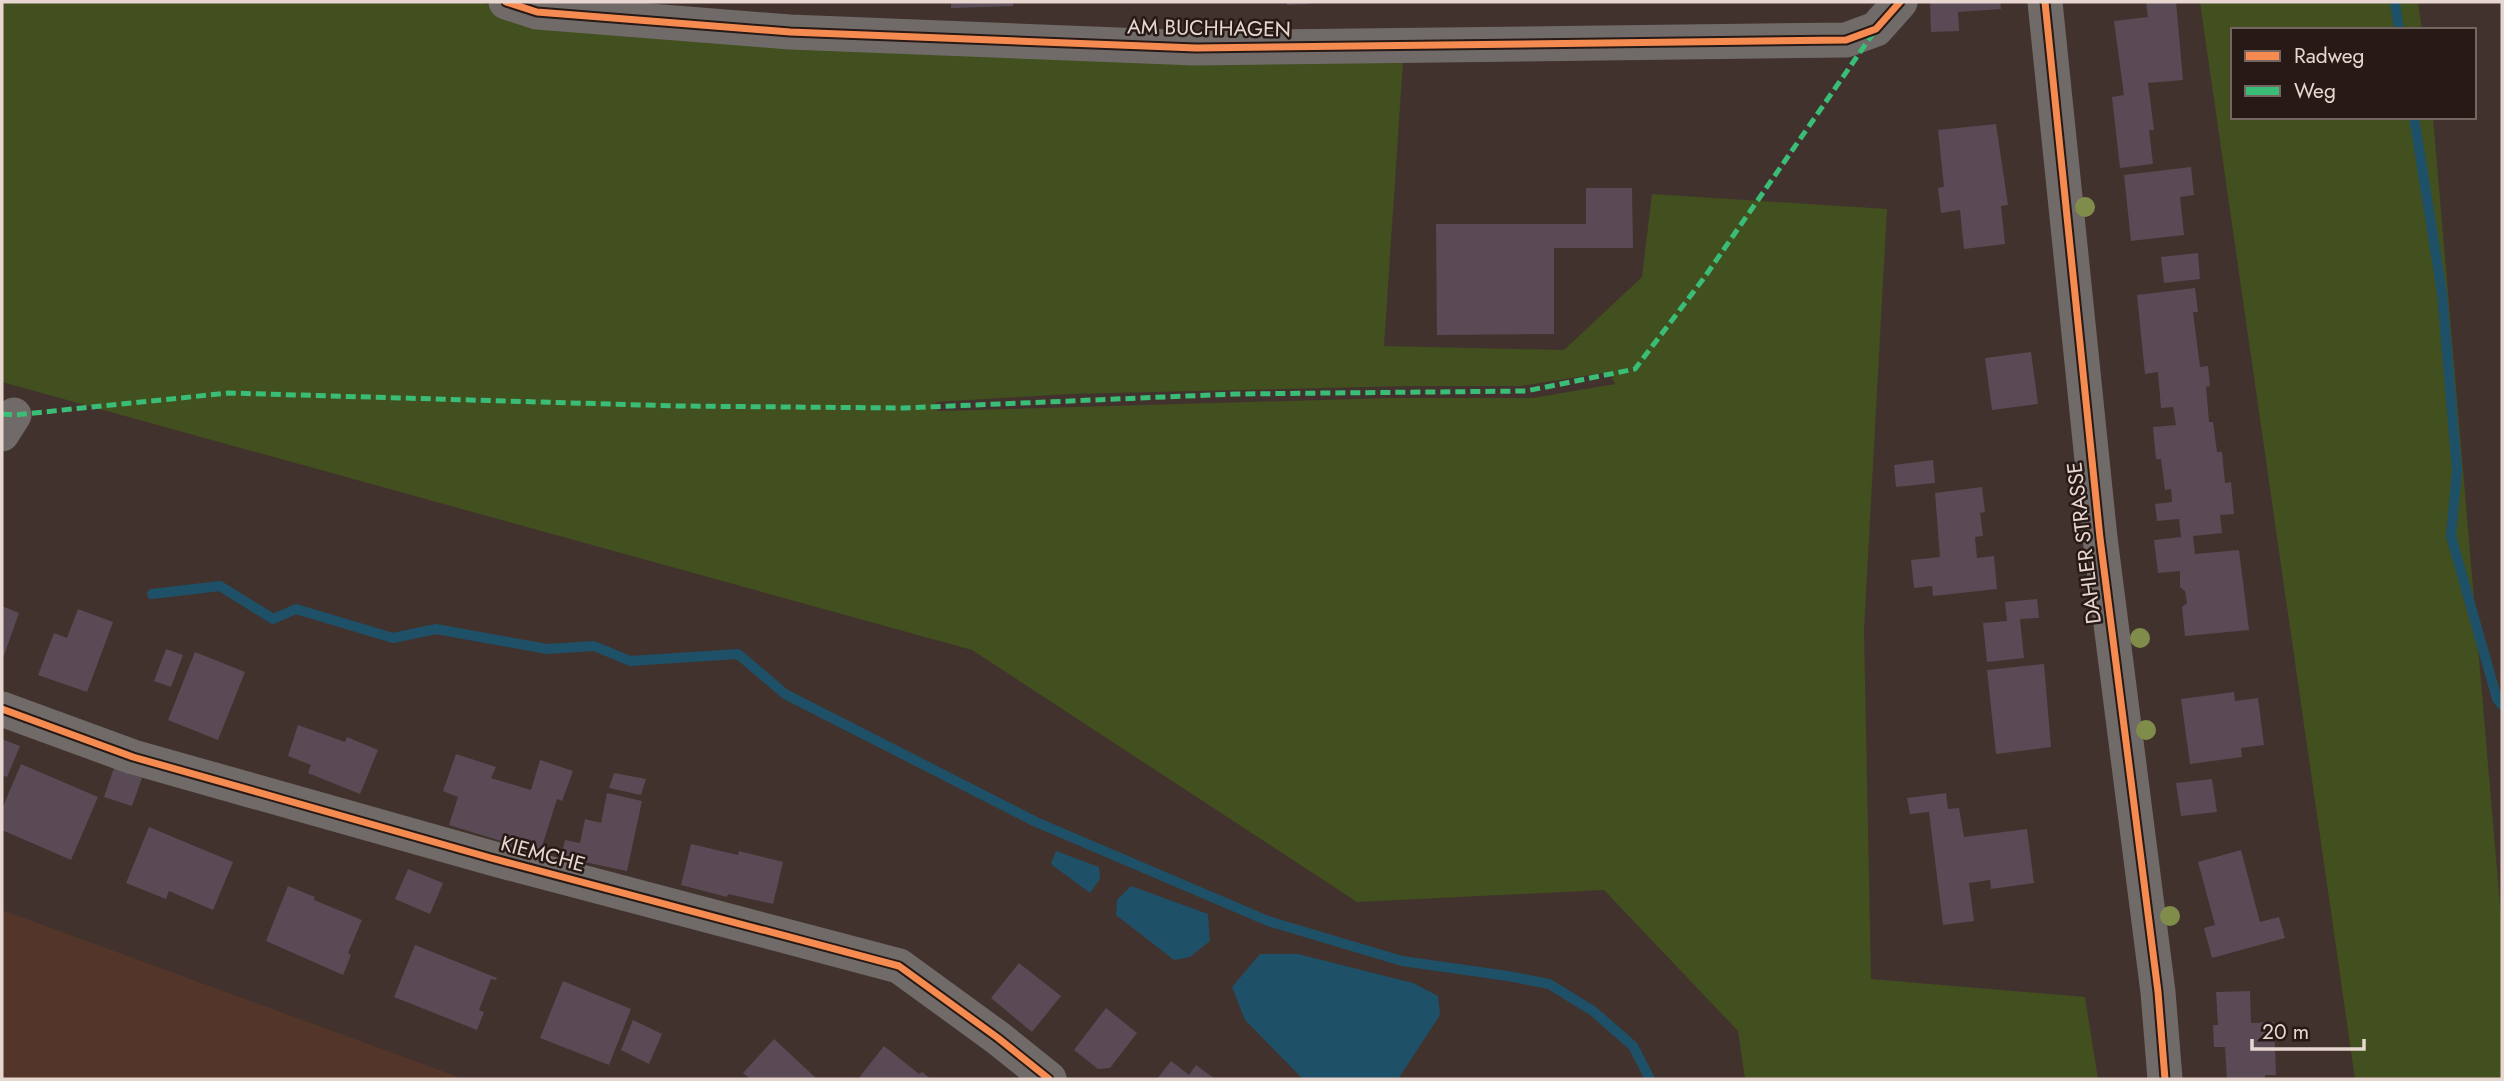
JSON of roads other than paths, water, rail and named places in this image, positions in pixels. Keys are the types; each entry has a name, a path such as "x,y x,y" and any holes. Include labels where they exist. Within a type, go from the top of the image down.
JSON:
{"street":[{"name":"AM BUCHHAGEN","path":"506,2 537,12 790,32 1196,48 1846,40 1877,29 1900,2"},
{"name":"DAHLER STRASSE","path":"2045,2 2100,538 2158,992 2165,1079"},
{"name":"KIEMCHE","path":"2,709 134,757 491,858 899,966 1049,1079"}],"water":[{"path":"1056,851 1099,867 1100,879 1090,893 1051,864"},
{"path":"1131,886 1208,914 1210,941 1190,957 1174,960 1116,915 1117,900"},
{"path":"1260,954 1298,954 1413,983 1438,996 1440,1015 1398,1079 1303,1079 1245,1020 1232,987"}],"waterway":[{"path":"2395,2 2399,28"},
{"path":"2414,119 2442,293 2457,471 2451,536 2497,699 2502,705"},
{"path":"152,594 220,586 273,619 296,609 393,638 436,629 547,649 594,646 630,661 738,654 785,694 1036,822 1268,921 1402,961 1549,984 1593,1011 1633,1046 1650,1079"}]}
